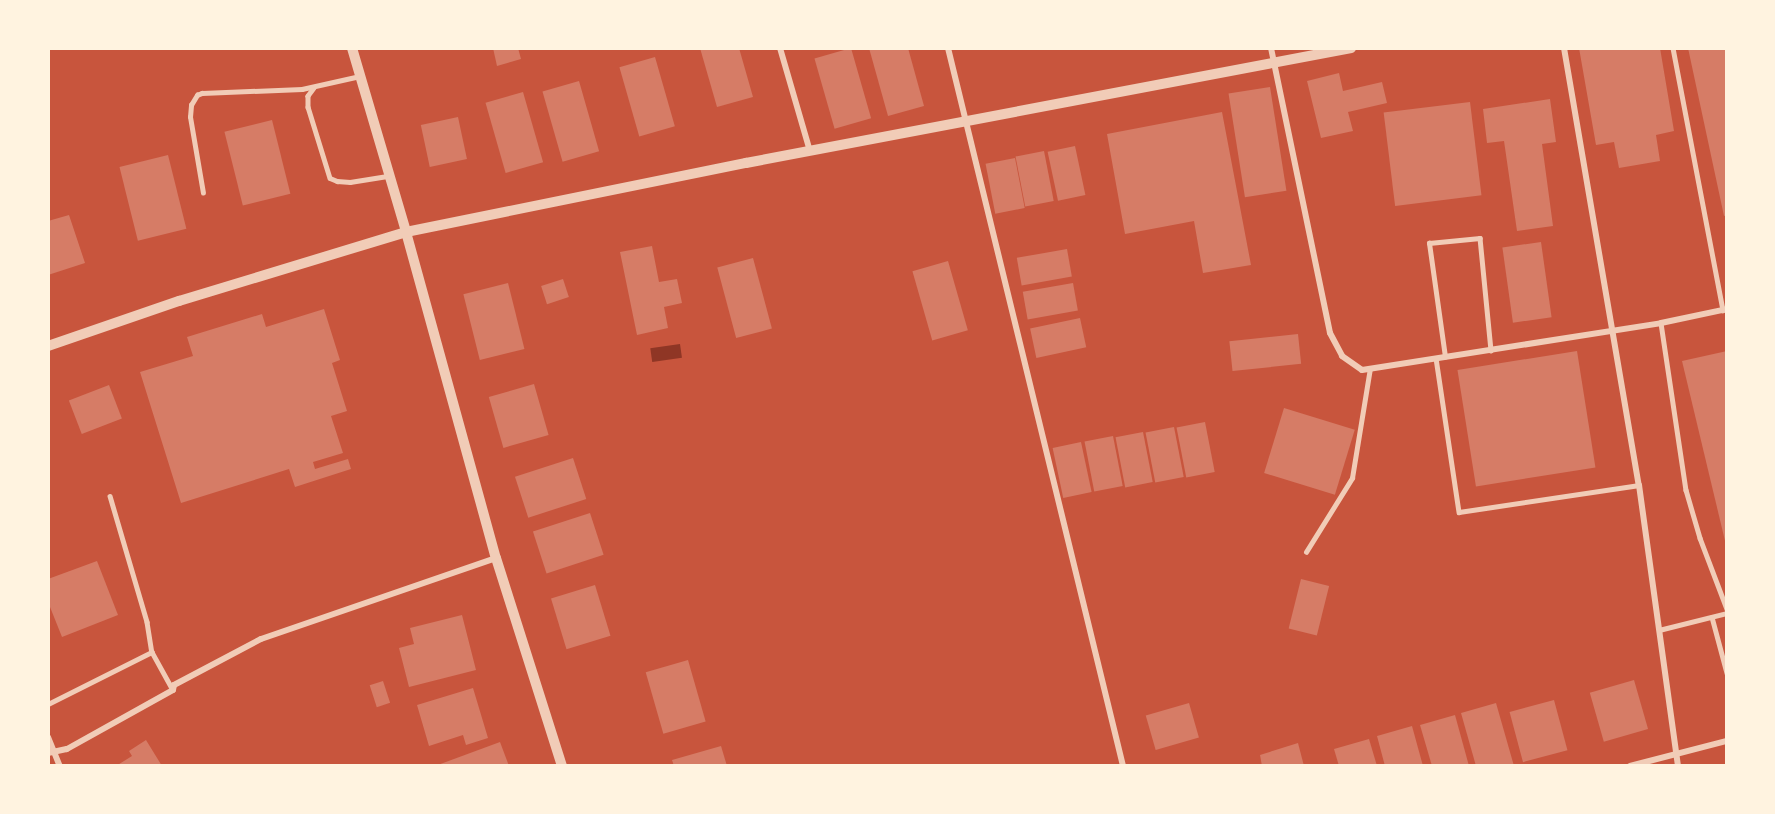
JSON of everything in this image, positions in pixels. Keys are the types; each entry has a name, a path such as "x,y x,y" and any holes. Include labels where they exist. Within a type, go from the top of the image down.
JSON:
{"street":[{"path":"352,48 406,232 496,558 562,766"},
{"path":"780,48 810,151"},
{"path":"948,48 1123,766"},
{"path":"1271,48 1330,333 1342,356 1362,370 1660,323 1725,309"},
{"path":"48,346 179,301 406,232 810,151 1351,48"},
{"path":"1564,48 1639,485 1678,766"},
{"path":"50,752 67,749 172,690 174,686 261,639 496,558"},
{"path":"48,737 50,752 60,766"},
{"path":"1630,766 1727,741"}],"lane":[{"path":"1673,48 1725,309"},
{"path":"203,193 190,117 191,105 197,95 202,93 278,92 314,88 360,76"},
{"path":"314,88 308,96 308,107 330,178 337,182 350,182 390,176"},
{"path":"1445,357 1429,243 1480,238 1488,350"},
{"path":"1659,630 1727,611 1700,538 1686,490 1660,323"},
{"path":"1436,358 1459,512 1639,485"},
{"path":"1306,552 1352,478 1370,368"},
{"path":"110,496 147,622 152,652 172,690"},
{"path":"1712,617 1727,673"},
{"path":"48,704 152,652"}],"shaded area":[{"path":"680,344 682,358 652,362 650,348"}],"building":[{"path":"493,48 518,48 521,59 497,66"},
{"path":"700,48 739,48 753,97 717,107"},
{"path":"851,48 871,118 835,129 814,58"},
{"path":"869,48 908,48 924,106 888,116"},
{"path":"1579,48 1660,48 1674,131 1656,135 1660,161 1619,168 1614,142 1596,145"},
{"path":"1688,48 1727,48 1727,215 1724,216"},
{"path":"655,57 675,126 639,136 619,67"},
{"path":"1339,73 1343,91 1382,82 1387,103 1348,112 1353,131 1321,138 1307,81"},
{"path":"579,81 599,151 563,162 542,91"},
{"path":"1270,87 1286,191 1245,197 1229,94"},
{"path":"523,92 543,162 506,173 486,103"},
{"path":"1550,99 1556,142 1542,144 1553,226 1517,231 1504,141 1487,143 1483,109"},
{"path":"1470,102 1481,195 1395,206 1384,113"},
{"path":"1222,112 1251,265 1203,273 1194,221 1125,234 1107,134"},
{"path":"458,117 467,159 430,167 421,125"},
{"path":"272,120 290,194 243,206 224,132"},
{"path":"1075,146 1085,195 1058,201 1048,152"},
{"path":"1044,151 1054,201 1025,207 1016,157"},
{"path":"168,155 186,229 138,241 119,167"},
{"path":"1015,158 1025,208 995,214 986,164"},
{"path":"69,215 85,263 48,275 48,221"},
{"path":"1541,242 1552,317 1513,323 1502,247"},
{"path":"652,246 659,282 677,279 682,303 664,307 668,328 637,335 620,252"},
{"path":"1067,249 1072,277 1022,285 1017,258"},
{"path":"753,258 772,329 736,338 717,268"},
{"path":"948,261 968,330 932,340 912,271"},
{"path":"563,279 569,297 547,304 541,286"},
{"path":"508,283 524,349 480,360 463,294"},
{"path":"1073,283 1078,311 1028,319 1023,292"},
{"path":"324,309 340,360 332,363 347,411 331,416 343,453 313,462 315,469 348,459 351,469 295,487 289,469 181,503 140,372 193,356 187,337 262,314 266,327"},
{"path":"1080,318 1086,347 1036,358 1030,329"},
{"path":"1298,334 1301,364 1233,371 1229,341"},
{"path":"1577,351 1595,468 1476,486 1457,370"},
{"path":"1727,351 1727,544 1726,545 1682,361"},
{"path":"534,384 549,435 503,448 489,397"},
{"path":"109,385 122,419 82,434 69,400"},
{"path":"1284,408 1355,430 1335,495 1264,473"},
{"path":"1205,422 1215,472 1186,478 1177,428"},
{"path":"1174,427 1184,477 1155,483 1146,433"},
{"path":"1143,432 1153,482 1125,487 1116,437"},
{"path":"1113,436 1123,486 1094,492 1085,442"},
{"path":"1081,442 1092,492 1063,498 1053,448"},
{"path":"573,458 586,499 528,518 515,477"},
{"path":"590,513 604,555 547,573 533,532"},
{"path":"97,561 118,615 62,637 48,602 48,579"},
{"path":"1301,579 1329,586 1317,636 1289,628"},
{"path":"595,585 610,636 567,649 551,598"},
{"path":"462,615 476,670 409,687 399,648 414,644 410,628"},
{"path":"688,660 706,722 663,734 646,672"},
{"path":"1634,680 1648,729 1604,742 1590,693"},
{"path":"383,681 390,703 377,707 370,685"},
{"path":"473,688 488,738 466,745 463,735 429,746 417,705"},
{"path":"1554,700 1567,750 1523,762 1510,712"},
{"path":"1189,703 1199,738 1156,750 1146,715"},
{"path":"1496,703 1514,766 1476,766 1461,713"},
{"path":"1455,715 1469,766 1432,766 1420,725"},
{"path":"1412,726 1423,766 1385,766 1377,736"},
{"path":"1369,739 1377,766 1339,766 1334,749"},
{"path":"146,740 162,766 116,766 132,756 129,751"},
{"path":"500,742 509,766 435,766"},
{"path":"1298,743 1304,766 1262,766 1260,755"},
{"path":"721,746 727,766 674,766 672,760"}]}
